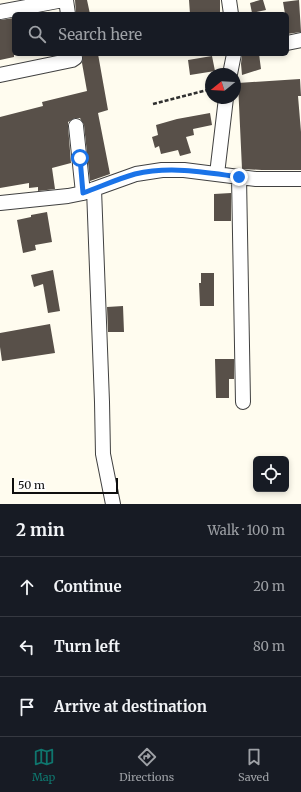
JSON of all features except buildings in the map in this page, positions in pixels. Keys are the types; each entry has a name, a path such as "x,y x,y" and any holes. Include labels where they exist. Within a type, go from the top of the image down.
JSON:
{"street":[{"path":"0,12 63,0"},
{"path":"66,0 68,12"},
{"path":"229,0 230,12"},
{"path":"289,43 301,40"},
{"path":"0,75 72,60 75,58 74,56"},
{"path":"231,68 234,56"},
{"path":"217,174 225,104"},
{"path":"76,126 88,191 102,402 103,454 113,504"},
{"path":"0,203 57,197 88,191 136,174 162,170 184,170 256,180 301,179"},
{"path":"239,177 243,402"}],"path":[{"path":"153,104 205,91"}],"route":[{"path":"80,158 83,193 136,174 162,170 184,170 239,177"}]}
